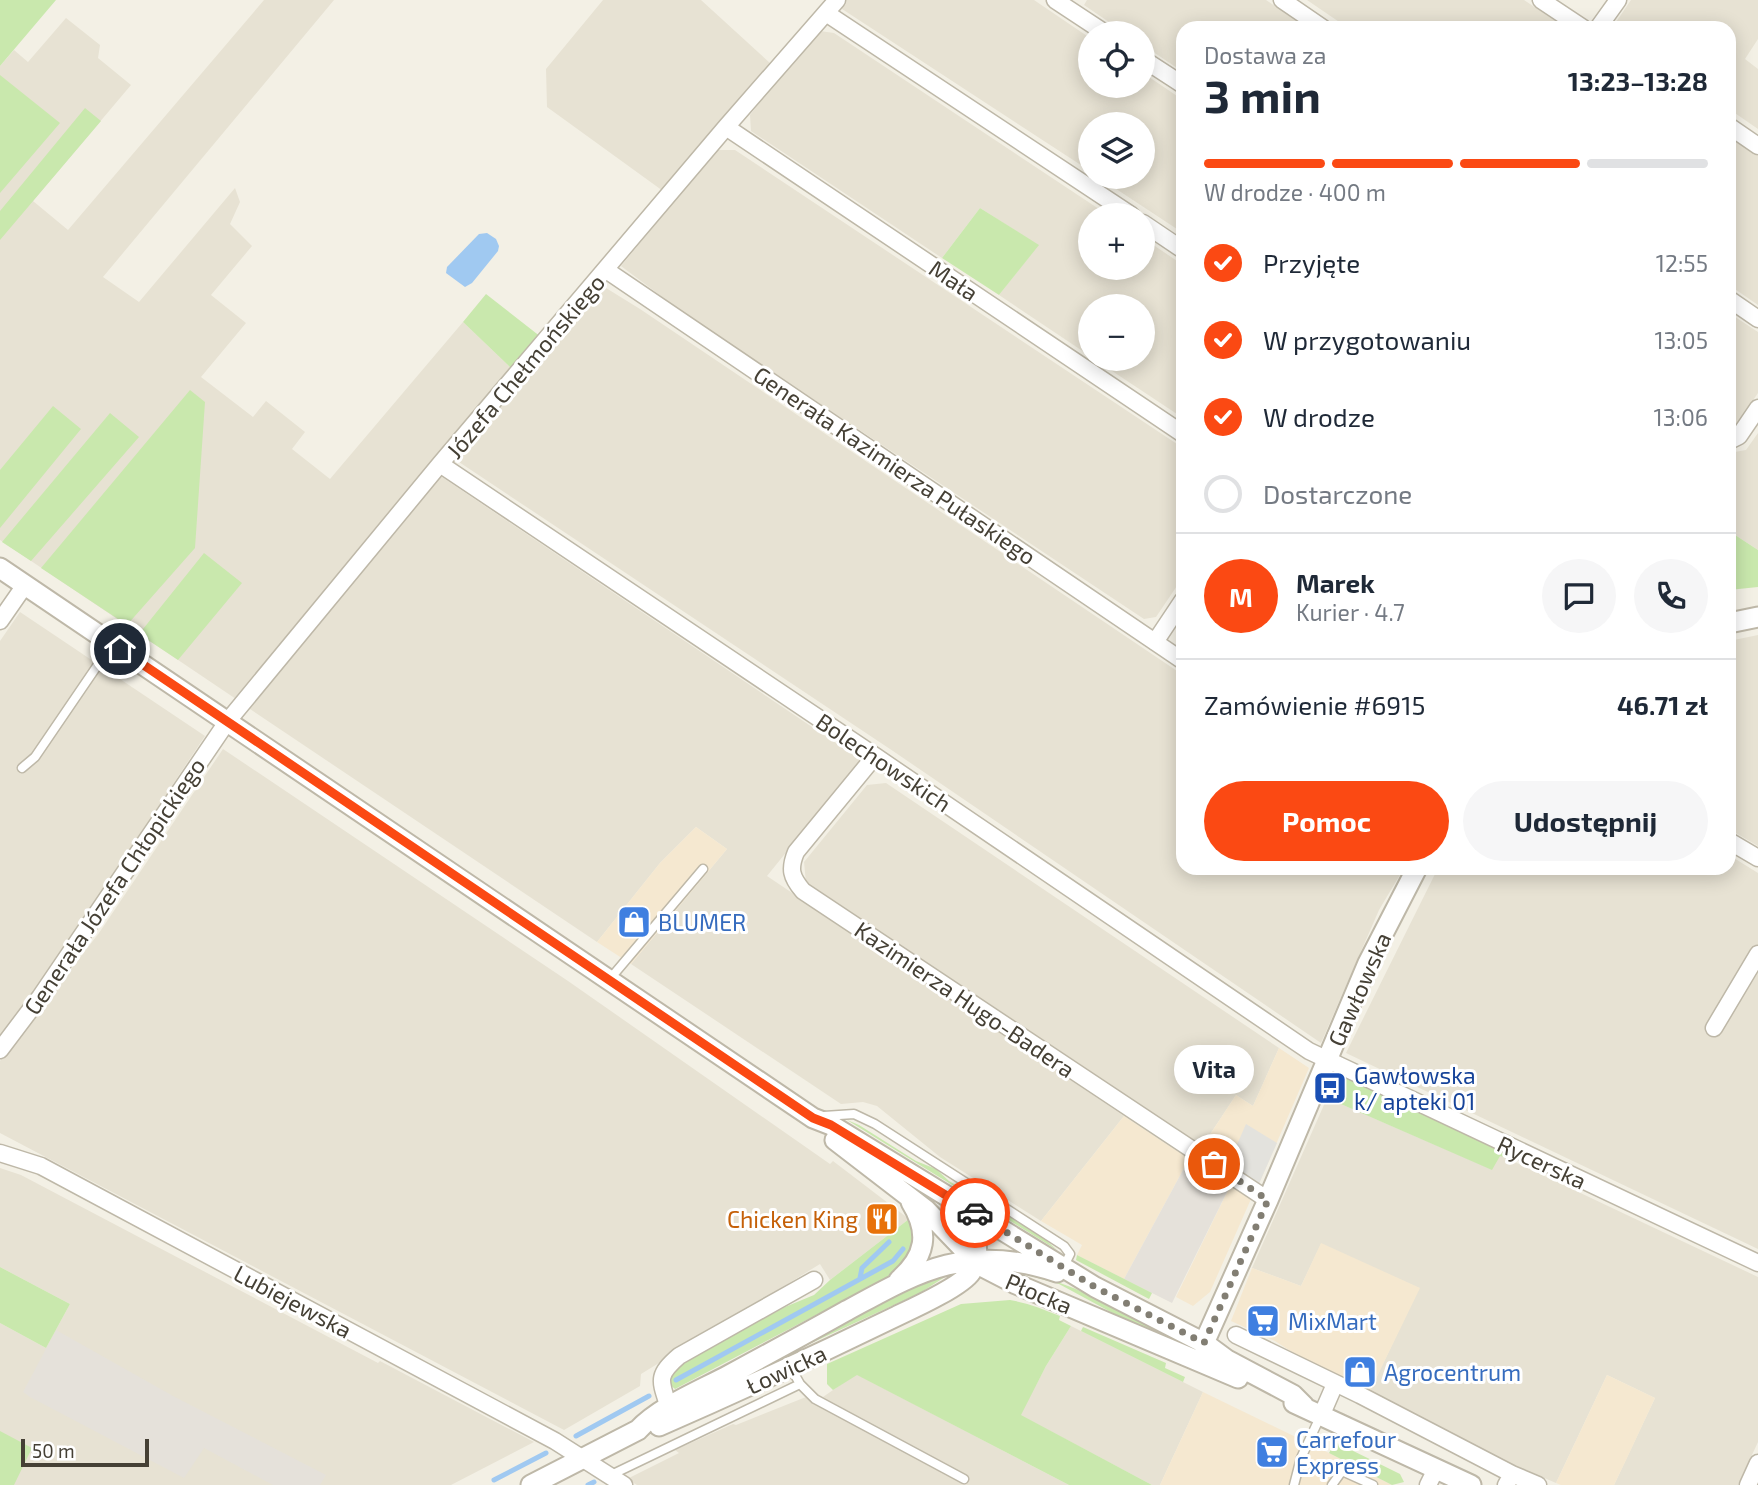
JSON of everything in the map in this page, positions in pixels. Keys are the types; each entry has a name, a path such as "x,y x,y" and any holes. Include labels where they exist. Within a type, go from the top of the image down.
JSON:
{"street":[{"name":"Józefa Chełmońskiego","path":"227,722 440,464 837,0"},
{"path":"1055,0 1087,21"},
{"path":"1282,0 1313,21"},
{"path":"1541,0 1572,21"},
{"path":"1603,21 1618,0"},
{"path":"826,13 1113,203"},
{"path":"1155,66 1176,80"},
{"name":"Mała","path":"726,127 1176,429"},
{"path":"1736,131 1758,146"},
{"path":"1155,231 1176,245"},
{"name":"Generała Kazimierza Pułaskiego","path":"606,270 1176,656"},
{"path":"1736,304 1758,319"},
{"path":"1736,438 1758,408"},
{"name":"Bolechowskich","path":"440,464 1327,1061"},
{"name":"Płocka","path":"0,568 813,1118 834,1140 926,1210 974,1260 995,1274 1313,1410 1432,1477 1471,1485"},
{"path":"0,621 25,585"},
{"path":"1155,642 1176,610"},
{"path":"1736,622 1758,617"},
{"name":"Generała Józefa Chłopickiego","path":"0,1050 48,987 227,722"},
{"name":"Kazimierza Hugo-Badera","path":"876,755 796,852 791,863 793,880 815,898 1268,1200"},
{"path":"1736,845 1758,858"},
{"name":"Gawłowska","path":"1204,1343 1368,963 1413,875"},
{"path":"1714,1028 1758,954"},
{"name":"Rycerska","path":"1327,1061 1758,1263"},
{"name":"Płocka","path":"813,1118 831,1125 1095,1287 1204,1343 1227,1360 1293,1395 1313,1410"},
{"name":"Lubiejewska","path":"0,1153 41,1166 555,1441 624,1485"},
{"name":"Łowicka","path":"884,1290 908,1272 923,1243 922,1224 907,1195"},
{"path":"948,1197 962,1210 972,1225 976,1239 974,1260"},
{"name":"Łowicka","path":"638,1430 654,1428 796,1376 963,1280 971,1271 974,1260"},
{"name":"Łowicka","path":"531,1485 638,1430 669,1408 884,1290 939,1268 974,1260 1010,1261 1034,1265 1095,1287"},
{"name":"Łowicka","path":"931,1299 990,1279 1016,1284"},
{"path":"669,1408 660,1380 662,1373 679,1356 814,1280"},
{"path":"1236,1335 1335,1384 1509,1479 1538,1485"},
{"path":"1158,1344 1179,1348 1204,1343 1206,1355 1221,1371"},
{"path":"1277,1386 1287,1360"},
{"path":"1313,1410 1335,1384"},
{"path":"1748,1485 1758,1464"}],"lane":[{"path":"22,768 35,757 112,644"},
{"path":"609,980 703,869"},
{"path":"813,1118 853,1114 874,1124 1064,1246 1070,1254 1064,1266"},
{"path":"608,1477 796,1376 815,1399 964,1479"},
{"path":"1294,1485 1313,1410"},
{"path":"1332,1485 1342,1471 1370,1484"}],"shaded area":[{"path":"264,0 334,0 103,277 139,302 235,188 240,202 230,224 252,246 211,295 246,323 201,377 253,417 266,401 305,432 292,449 330,479 463,322 513,370 236,699 0,540 0,66 14,50 28,62 66,18 100,45 98,58 131,85 33,201 68,230"},
{"path":"603,0 701,0 771,64 663,191 547,107 546,69"},
{"path":"845,0 1034,0 1078,30 1078,98 1155,98 1155,81 1176,95 1176,228 1155,215 1155,203 1137,203 1116,189 1155,189 1155,112 1078,112 1078,163 839,7"},
{"path":"1087,0 1266,0 1298,21 1176,21 1176,67 1155,53 1155,21 1107,21 1084,5"},
{"path":"1307,0 1524,0 1556,21 1338,21"},
{"path":"1631,0 1758,0 1758,39 1745,59 1758,69 1758,129 1736,114 1736,21 1617,21"},
{"path":"820,31 834,33 1090,203 1078,203 1078,280 1155,280 1155,246 1176,260 1176,413 1112,371 1155,371 1155,294 1078,294 1078,348 999,295 1038,245 980,208 942,258 751,131 750,115"},
{"path":"1736,142 1758,156 1758,305 1736,290"},
{"path":"717,150 735,150 1176,443 1176,587 1156,617 1144,619 685,314 621,266"},
{"path":"606,288 1176,670 1176,875 1400,875 1379,910 1321,1043 893,751 456,460 468,440"},
{"path":"1736,318 1758,332 1758,393 1736,426"},
{"path":"1758,433 1758,550 1736,536 1736,452 1746,450"},
{"path":"439,475 861,760 767,876 1124,1116 1041,1221 940,1157 877,1106 863,1102 841,1104 631,964 727,849 696,827 660,863 597,942 247,707"},
{"path":"20,612 205,736 0,1044 0,641"},
{"path":"1758,635 1758,846 1736,833 1736,640"},
{"path":"223,749 568,981 830,1164 833,1161 909,1219 830,1280 820,1264 641,1374 640,1386 564,1430 0,1133 0,1061 99,933"},
{"path":"886,783 1279,1048 1253,1106 1236,1095 1201,1148 806,883 804,862 867,785"},
{"path":"696,827 727,849 631,964 597,942 660,863"},
{"path":"1736,859 1758,873 1758,946 1709,1027 1758,964 1758,1249 1346,1053 1435,875 1736,875"},
{"path":"1279,1048 1309,1068 1258,1186 1201,1148 1236,1095 1253,1106"},
{"path":"1327,1098 1491,1169 1500,1155 1758,1277 1758,1442 1738,1485 1614,1485 1655,1398 1607,1375 1556,1483 1505,1461 1369,1393 1419,1288 1321,1244 1301,1286 1252,1268"},
{"path":"1124,1116 1189,1159 1124,1279 1077,1255 1082,1245 1041,1221"},
{"path":"1246,1124 1277,1143 1258,1186 1222,1162 1232,1156"},
{"path":"1189,1159 1230,1186 1172,1303 1124,1279"},
{"path":"0,1168 21,1175 534,1442 451,1485 0,1485 0,1323 46,1348 70,1304 0,1267"},
{"path":"1230,1186 1251,1199 1210,1292 1193,1306 1176,1297"},
{"path":"1321,1243 1420,1288 1369,1393 1309,1363 1275,1341 1231,1321 1252,1268 1301,1286"},
{"path":"1071,1326 1203,1392 1160,1485 1152,1485 1020,1415"},
{"path":"56,1330 173,1396 326,1475 320,1485 273,1485 204,1448 184,1478 30,1397 23,1392"},
{"path":"856,1374 1069,1485 637,1485 627,1479 679,1453 675,1450 733,1424 816,1393 823,1397"},
{"path":"1607,1375 1655,1398 1627,1458 1614,1485 1556,1483"},
{"path":"1203,1392 1329,1453 1392,1485 1160,1485"}],"green space":[{"path":"0,0 56,0 0,66"},
{"path":"0,75 60,123 0,193"},
{"path":"85,108 101,121 0,240 0,211"},
{"path":"980,208 1039,245 999,295 942,258"},
{"path":"486,294 541,337 513,370 463,322"},
{"path":"190,390 205,402 195,548 127,625 41,568"},
{"path":"53,406 81,429 0,528 0,470"},
{"path":"110,413 139,437 31,561 2,542"},
{"path":"1736,536 1758,550 1758,587 1736,589"},
{"path":"204,553 242,583 178,660 139,634"},
{"path":"1338,1073 1510,1152 1507,1158 1500,1156 1492,1170 1327,1098"},
{"path":"847,1120 916,1161 936,1169 949,1181 1039,1234 1057,1250"},
{"path":"909,1219 913,1239 910,1252 900,1271 675,1389 667,1382 670,1368 785,1307 814,1295"},
{"path":"1077,1255 1152,1293 1149,1299 1076,1260"},
{"path":"0,1267 70,1304 46,1348 0,1323"},
{"path":"1012,1271 1052,1280 1076,1289 1175,1339 1174,1341 1133,1324 1059,1284"},
{"path":"948,1275 920,1293 783,1356 879,1301"},
{"path":"1010,1300 1060,1316 1059,1320 1071,1326 1046,1366 1021,1415 1152,1485 1069,1485 857,1375 833,1390 827,1384 827,1364 961,1304"},
{"path":"1083,1327 1166,1363 1165,1368 1185,1377 1183,1382 1081,1331"},
{"path":"0,1431 32,1448 14,1485 0,1485"},
{"path":"1335,1442 1400,1474 1404,1482 1392,1485 1329,1453"}],"water":[{"path":"487,233 496,239 498,251 472,283 465,287 446,273 447,267 479,234"}],"waterway":[{"path":"860,1278 862,1268 889,1242"},
{"path":"676,1380 893,1261 903,1249"},
{"path":"576,1436 649,1396"},
{"path":"494,1480 546,1453"},
{"path":"588,1485 594,1482"}],"way so far":[{"path":"975,1213 1095,1287 1204,1343 1268,1200 1214,1164"}],"place":[{"name":"BLUMER","path":"634,922"},
{"name":"Gawłowska k/ apteki 01","path":"1330,1088"},
{"name":"Vita","path":"1214,1164"},
{"name":"Chicken King","path":"882,1219"},
{"name":"MixMart","path":"1263,1321"},
{"name":"Agrocentrum","path":"1360,1372"},
{"name":"Carrefour Express","path":"1272,1452"}],"route":[{"path":"120,649 813,1118 831,1125 975,1213"}]}
